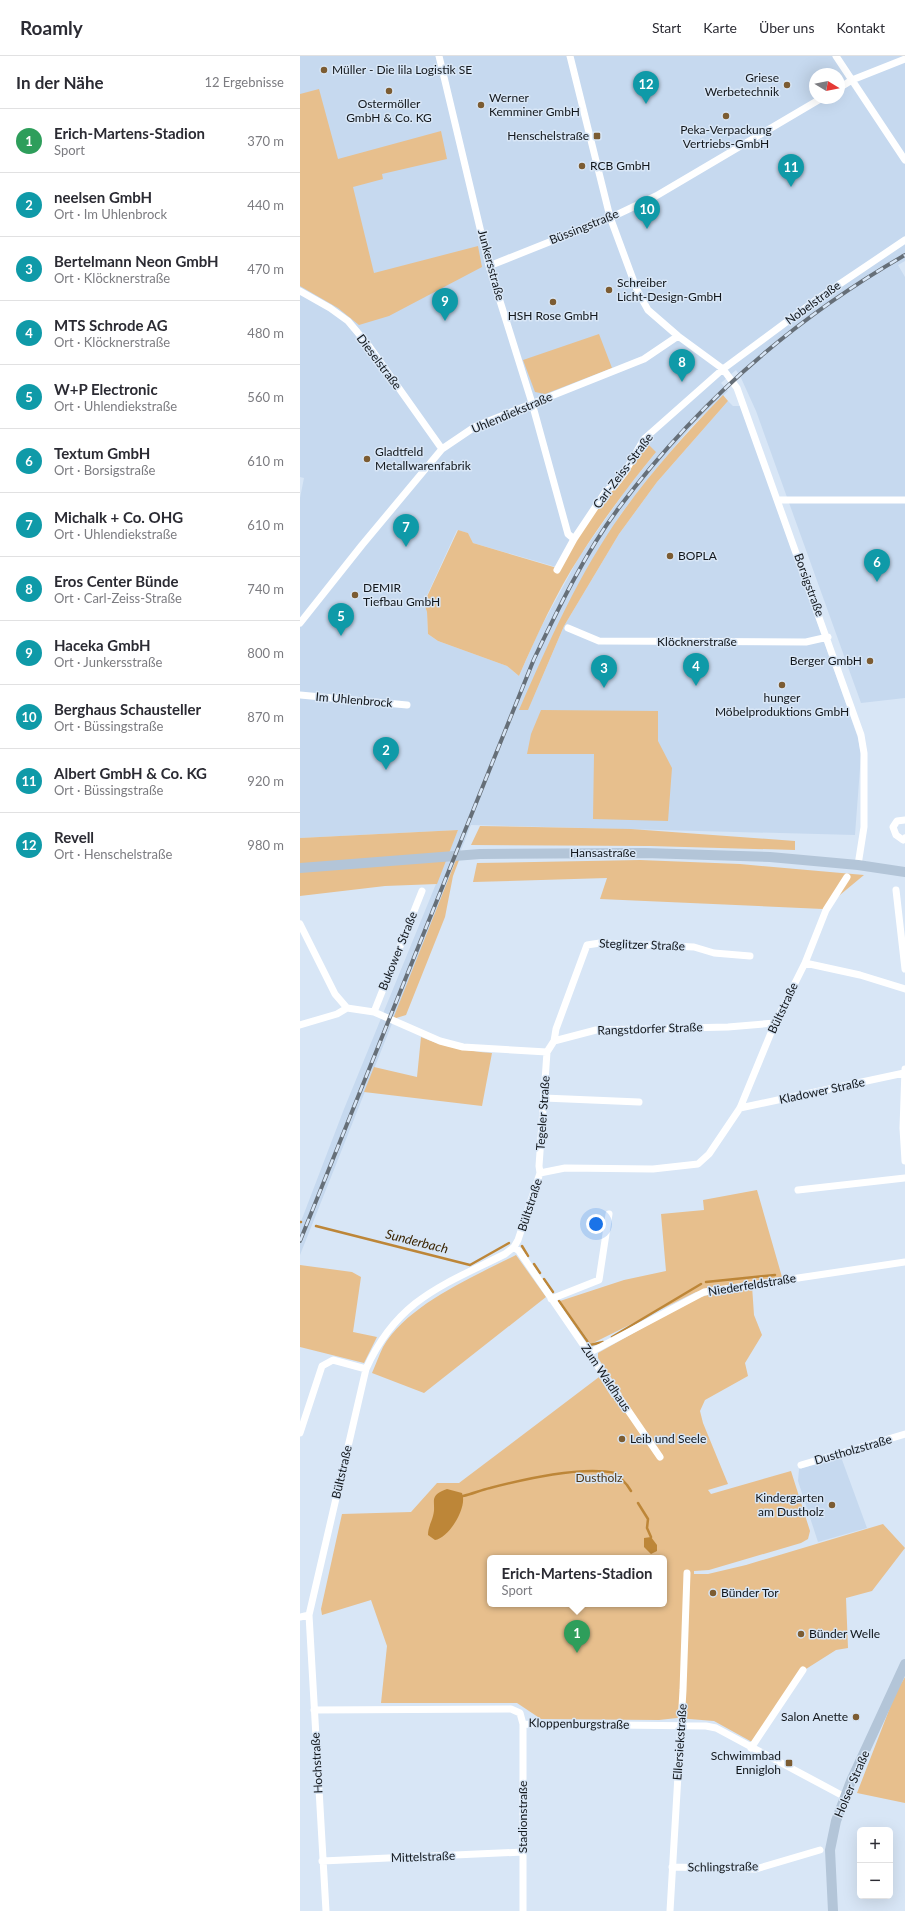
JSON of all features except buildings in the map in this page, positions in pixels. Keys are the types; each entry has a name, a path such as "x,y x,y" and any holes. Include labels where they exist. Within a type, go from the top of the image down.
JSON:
{"main road":[{"name":"Hansastraße","path":"300,868 480,854 646,853 770,857 858,865 905,872"},
{"name":"Holser Straße","path":"833,1911 830,1850 836,1821 845,1797 905,1664"}],"street":[{"name":"Junkersstraße","path":"439,56 489,266 532,403 568,534 574,539"},
{"path":"570,56 610,217 637,290 648,310 678,336"},
{"path":"836,56 905,160"},
{"path":"845,84 852,80 905,59"},
{"name":"Büssingstraße","path":"489,266 610,217 656,196 812,104"},
{"name":"Nobelstraße","path":"723,369 816,300 905,240"},
{"name":"Dieselstraße","path":"300,291 330,308 348,321 369,346 442,449"},
{"name":"Borsigstraße","path":"678,336 723,369 732,380 741,396 828,637 861,735 864,753 864,827 858,865"},
{"name":"Uhlendiekstraße","path":"300,623 362,545 442,449 476,426 644,359 678,336"},
{"name":"Carl-Zeiss-Straße","path":"557,570 574,539 606,491 615,485 625,472 644,439 723,369"},
{"path":"779,500 905,500"},
{"name":"Klöcknerstraße","path":"568,628 599,641 806,642 828,637"},
{"name":"Im Uhlenbrock","path":"300,695 407,705"},
{"path":"905,820 896,821 893,827 896,835 903,840 905,838"},
{"name":"Bültstraße","path":"309,1615 366,1369 384,1335 410,1307 445,1284 505,1254 514,1246 518,1240 540,1173 565,1168 653,1169 698,1164 709,1154 740,1108 775,1023 805,963 826,910 847,877"},
{"path":"896,890 903,931 905,969"},
{"name":"Bukower Straße","path":"374,1012 422,891"},
{"path":"300,924 335,994 347,1008"},
{"name":"Steglitzer Straße","path":"554,1041 556,1028 587,945 600,943 694,947 714,953 750,956"},
{"path":"805,963 860,975 905,989"},
{"path":"300,1025 337,1014 347,1008 374,1012 440,1041 463,1047 547,1052 554,1041"},
{"name":"Rangstdorfer Straße","path":"554,1041 596,1030 728,1027 775,1023"},
{"name":"Tegeler Straße","path":"540,1173 539,1166 547,1052"},
{"path":"905,1071 903,1128 905,1161"},
{"name":"Kladower Straße","path":"740,1108 905,1071"},
{"path":"544,1098 639,1102"},
{"path":"798,1190 905,1178"},
{"path":"551,1299 599,1280 609,1214"},
{"name":"Zum Waldhaus","path":"514,1246 519,1251 660,1457"},
{"name":"Niederfeldstraße","path":"589,1353 704,1292 905,1262"},
{"path":"300,1433 320,1372 326,1362 332,1360 366,1369"},
{"name":"Dustholzstraße","path":"801,1465 905,1434"},
{"name":"Ellersiekstraße","path":"670,1911 687,1573"},
{"path":"300,1617 309,1615"},
{"name":"Hochstraße","path":"309,1615 326,1911"},
{"path":"751,1748 803,1670"},
{"name":"Kloppenburgstraße","path":"314,1710 511,1709 520,1713 523,1724 706,1726 716,1728 845,1797"},
{"name":"Stadionstraße","path":"523,1724 523,1911"},
{"name":"Schlingstraße","path":"672,1867 756,1869 820,1850"},
{"name":"Mittelstraße","path":"322,1861 523,1852"}],"shaded area":[{"path":"300,56 905,56 905,261 898,265 905,277 905,698 861,703 756,411 736,370 721,383 728,391 691,427 646,481 621,514 588,567 528,710 564,626 619,534 657,482 728,401 733,406 741,406 858,738 861,755 855,835 471,825 300,1255 300,1224 344,1109 458,830 300,838 300,498 304,478 300,477","holes":["656,452 628,487 579,557 539,631 519,676 507,666 438,641 428,634 427,612 424,602 457,530 468,533 473,543 556,567"]},
{"name":"Kindergarten am Dustholz","path":"841,1457 867,1528 818,1542 798,1481 799,1469"},
{"path":"447,1489 462,1493 462,1506 456,1521 451,1528 446,1534 435,1540 428,1535 434,1511 434,1500 437,1494"},
{"path":"651,1537 657,1545 657,1551 651,1554 644,1547 644,1538"}],"green space":[{"path":"319,89 338,159 441,131 447,159 382,174 383,179 353,187 374,273 478,246 482,267 389,316 359,325 338,308 300,286 300,94"},
{"path":"599,334 612,368 545,394 535,392 523,360"},
{"path":"723,395 728,401 657,482 619,534 564,626 528,710 519,710 578,584 606,536 633,497 683,438"},
{"path":"645,441 656,452 607,516 571,570 547,614 519,676 507,666 438,641 428,634 427,612 424,603 458,530 468,533 473,543 557,568 570,545"},
{"path":"541,710 658,711 658,741 672,768 668,821 593,819 594,754 527,754 531,734"},
{"path":"480,826 631,829 795,841 795,850 650,846 471,845"},
{"path":"458,830 437,884 385,886 300,896 300,838"},
{"path":"458,855 461,855 453,876 445,917 406,1015 393,1019"},
{"path":"640,860 740,864 864,875 823,909 600,899 607,878 473,882 477,863"},
{"path":"421,1037 456,1048 492,1053 482,1106 364,1092 374,1067 417,1077"},
{"path":"757,1190 782,1277 696,1292 591,1344 560,1301 624,1280 666,1271 661,1214 704,1210 703,1200"},
{"path":"516,1255 546,1297 424,1393 372,1373 383,1347 394,1332 408,1318 443,1293"},
{"path":"300,1265 352,1272 361,1277 353,1332 377,1337 364,1363 300,1347"},
{"name":"Dustholz","path":"752,1286 754,1315 762,1335 745,1363 748,1376 705,1400 700,1411 703,1423 728,1484 708,1490 711,1494 791,1471 810,1531 808,1539 801,1543 709,1570 694,1571 694,1574 708,1574 746,1565 883,1524 905,1548 872,1591 846,1598 848,1648 836,1650 806,1669 752,1742 714,1721 677,1718 659,1720 541,1719 517,1703 381,1703 387,1646 371,1600 322,1615 321,1609 342,1514 411,1512 437,1483 459,1483 599,1377 612,1398 622,1394 598,1358 598,1353 694,1299 715,1293"},
{"path":"905,1677 905,1803 857,1793 896,1692"}],"waterway":[{"name":"Sunderbach","path":"316,1226 470,1265 509,1243"},
{"name":"Sunderbach","path":"522,1246 528,1256"},
{"name":"Sunderbach","path":"534,1264 540,1273"},
{"name":"Sunderbach","path":"706,1282 775,1275"},
{"name":"Sunderbach","path":"544,1279 553,1292"},
{"name":"Sunderbach","path":"612,1337 701,1284"},
{"name":"Sunderbach","path":"559,1301 590,1345 603,1342"},
{"path":"463,1496 536,1477 586,1471 616,1473 631,1491"},
{"path":"638,1503 648,1519 647,1528 651,1537"}],"railway":[{"path":"300,1241 534,659 562,601 594,544 618,509 680,434 748,367 823,307 863,280 905,255"}],"place":[{"name":"Müller - Die lila Logistik SE","path":"324,70"},
{"name":"Griese Werbetechnik","path":"787,85"},
{"name":"Ostermöller GmbH & Co. KG","path":"389,91"},
{"name":"Revell","path":"646,104"},
{"name":"Werner Kemminer GmbH","path":"481,105"},
{"name":"Peka-Verpackung Vertriebs-GmbH","path":"726,116"},
{"name":"Henschelstraße","path":"597,136"},
{"name":"RCB GmbH","path":"582,166"},
{"name":"Albert GmbH & Co. KG","path":"791,187"},
{"name":"Berghaus Schausteller","path":"647,229"},
{"name":"Schreiber Licht-Design-GmbH","path":"609,290"},
{"name":"HSH Rose GmbH","path":"553,302"},
{"name":"Haceka GmbH","path":"445,321"},
{"name":"Eros Center Bünde","path":"682,382"},
{"name":"Gladtfeld Metallwarenfabrik","path":"367,459"},
{"name":"Michalk + Co. OHG","path":"406,547"},
{"name":"BOPLA","path":"670,556"},
{"name":"Textum GmbH","path":"877,582"},
{"name":"DEMIR Tiefbau GmbH","path":"355,595"},
{"name":"W+P Electronic","path":"341,636"},
{"name":"Berger GmbH","path":"870,661"},
{"name":"hunger Möbelproduktions GmbH","path":"782,685"},
{"name":"MTS Schrode AG","path":"696,686"},
{"name":"Bertelmann Neon GmbH","path":"604,688"},
{"name":"neelsen GmbH","path":"386,770"},
{"name":"Leib und Seele","path":"622,1439"},
{"name":"Kindergarten am Dustholz","path":"832,1505"},
{"name":"Bünder Tor","path":"713,1593"},
{"name":"Bünder Welle","path":"801,1634"},
{"name":"Erich-Martens-Stadion","path":"577,1653"},
{"name":"Salon Anette","path":"856,1717"},
{"name":"Schwimmbad Ennigloh","path":"789,1763"}]}
